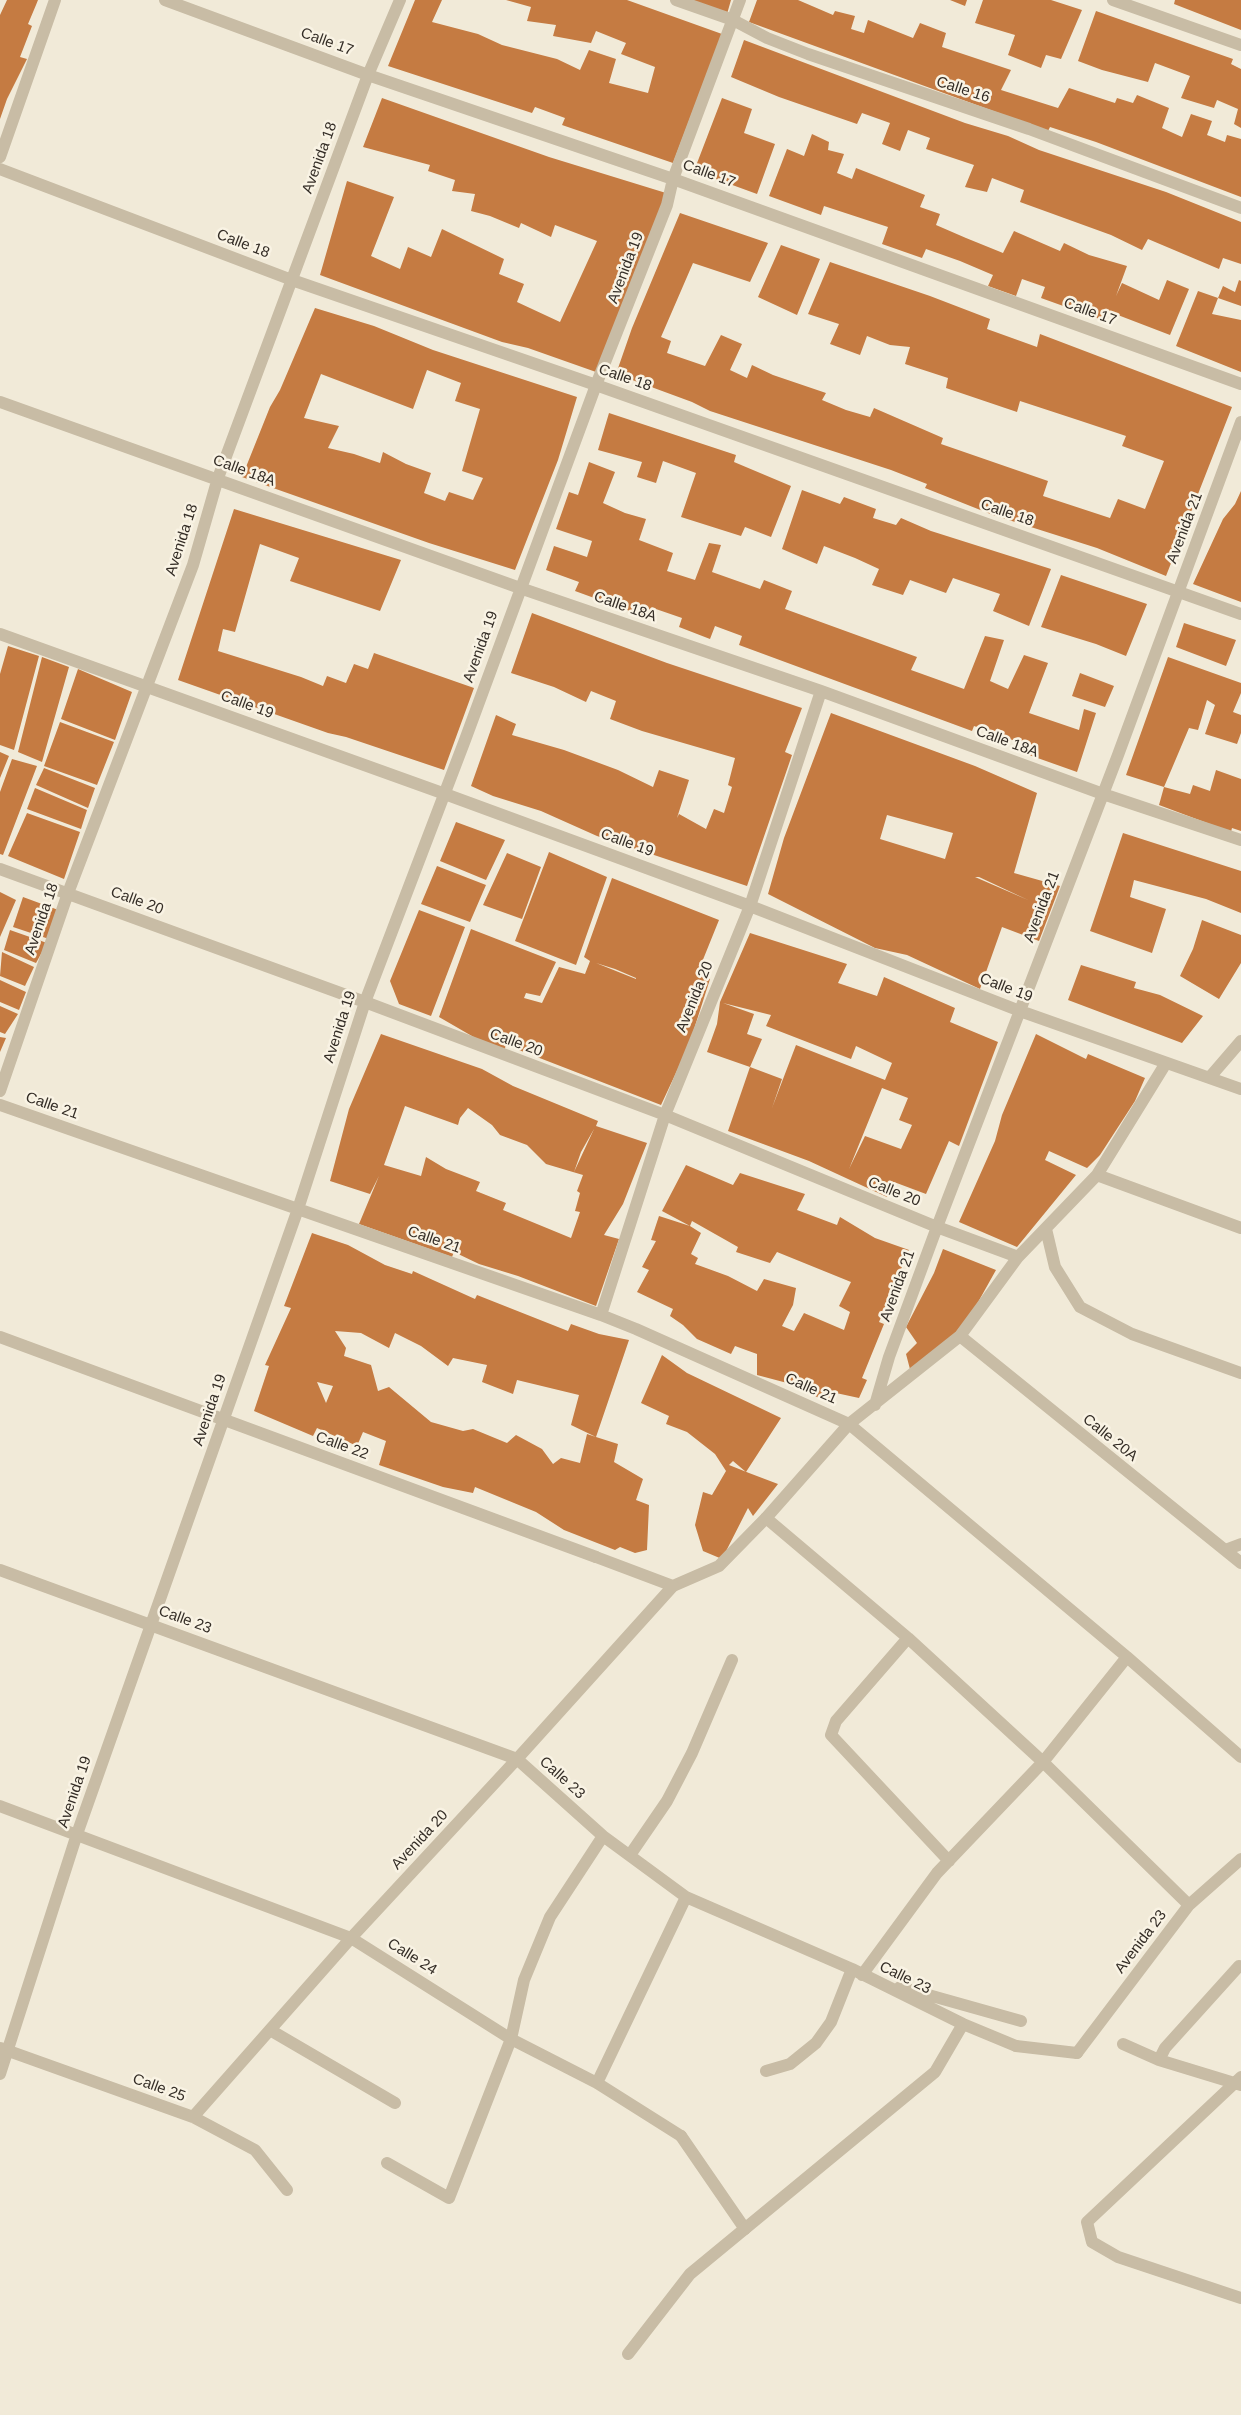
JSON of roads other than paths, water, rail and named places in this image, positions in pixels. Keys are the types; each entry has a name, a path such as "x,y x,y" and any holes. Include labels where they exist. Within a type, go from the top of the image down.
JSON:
{"street":[{"path":"0,157 55,0"},
{"name":"Calle 17","path":"165,0 368,74 673,178 1241,384"},
{"name":"Avenida 18","path":"0,1091 68,893 193,565 218,478 368,74 400,0"},
{"name":"Calle 16","path":"676,0 733,20 767,38 808,54 1029,129 1241,208"},
{"name":"Avenida 19","path":"0,2074 4,2049 77,1834 298,1209 365,1002 445,794 596,385 667,205 673,178 740,0"},
{"path":"1114,0 1132,3 1241,44"},
{"name":"Calle 18","path":"0,169 292,280 596,385 1241,614"},
{"name":"Calle 18A","path":"0,402 218,478 520,588 821,691 1104,794 1241,840"},
{"name":"Avenida 21","path":"875,1404 889,1357 937,1227 1104,794 1241,422"},
{"name":"Calle 19","path":"0,634 750,906 1020,1011 1241,1088"},
{"name":"Avenida 20","path":"601,1315 665,1115 750,906 821,691"},
{"name":"Calle 20","path":"0,869 365,1002 665,1115 937,1227 1018,1258"},
{"path":"1210,1077 1241,1041"},
{"path":"673,1586 719,1566 766,1518 849,1424 960,1336 1018,1258 1097,1175 1166,1063"},
{"name":"Calle 21","path":"0,1105 601,1315 849,1424 1127,1657 1241,1757"},
{"path":"1097,1175 1241,1228"},
{"path":"1046,1229 1055,1267 1080,1308 1132,1334 1241,1373"},
{"name":"Calle 20A","path":"960,1336 1241,1563"},
{"name":"Calle 22","path":"0,1337 673,1586"},
{"path":"766,1518 908,1638 1043,1762 1189,1905"},
{"path":"1225,1550 1241,1544"},
{"name":"Calle 23","path":"0,1570 517,1759 603,1836 686,1897 857,1972 963,2024 1016,2046 1077,2054"},
{"name":"Avenida 20","path":"193,2117 351,1938 517,1759 673,1586"},
{"path":"908,1638 836,1721 831,1735 949,1861"},
{"path":"766,2071 790,2064 816,2043 831,2022 857,1972 937,1873 1043,1762 1127,1657"},
{"path":"630,1856 667,1801 692,1753 732,1660"},
{"name":"Calle 24","path":"0,1806 351,1938 511,2038 597,2083 681,2136 745,2229"},
{"path":"386,2163 449,2198 511,2038 524,1980 550,1917 603,1836"},
{"name":"Avenida 23","path":"1077,2054 1189,1905 1241,1860"},
{"path":"597,2083 686,1897"},
{"path":"1158,2060 1164,2048 1239,1966"},
{"path":"886,1986 902,1987 1020,2021"},
{"path":"628,2354 690,2274 935,2072 963,2024"},
{"path":"270,2030 395,2102"},
{"path":"1123,2044 1158,2060 1239,2082"},
{"name":"Calle 25","path":"4,2049 193,2117 255,2150 287,2190"},
{"path":"1239,2082 1087,2222 1092,2242 1118,2257 1241,2298"}]}
